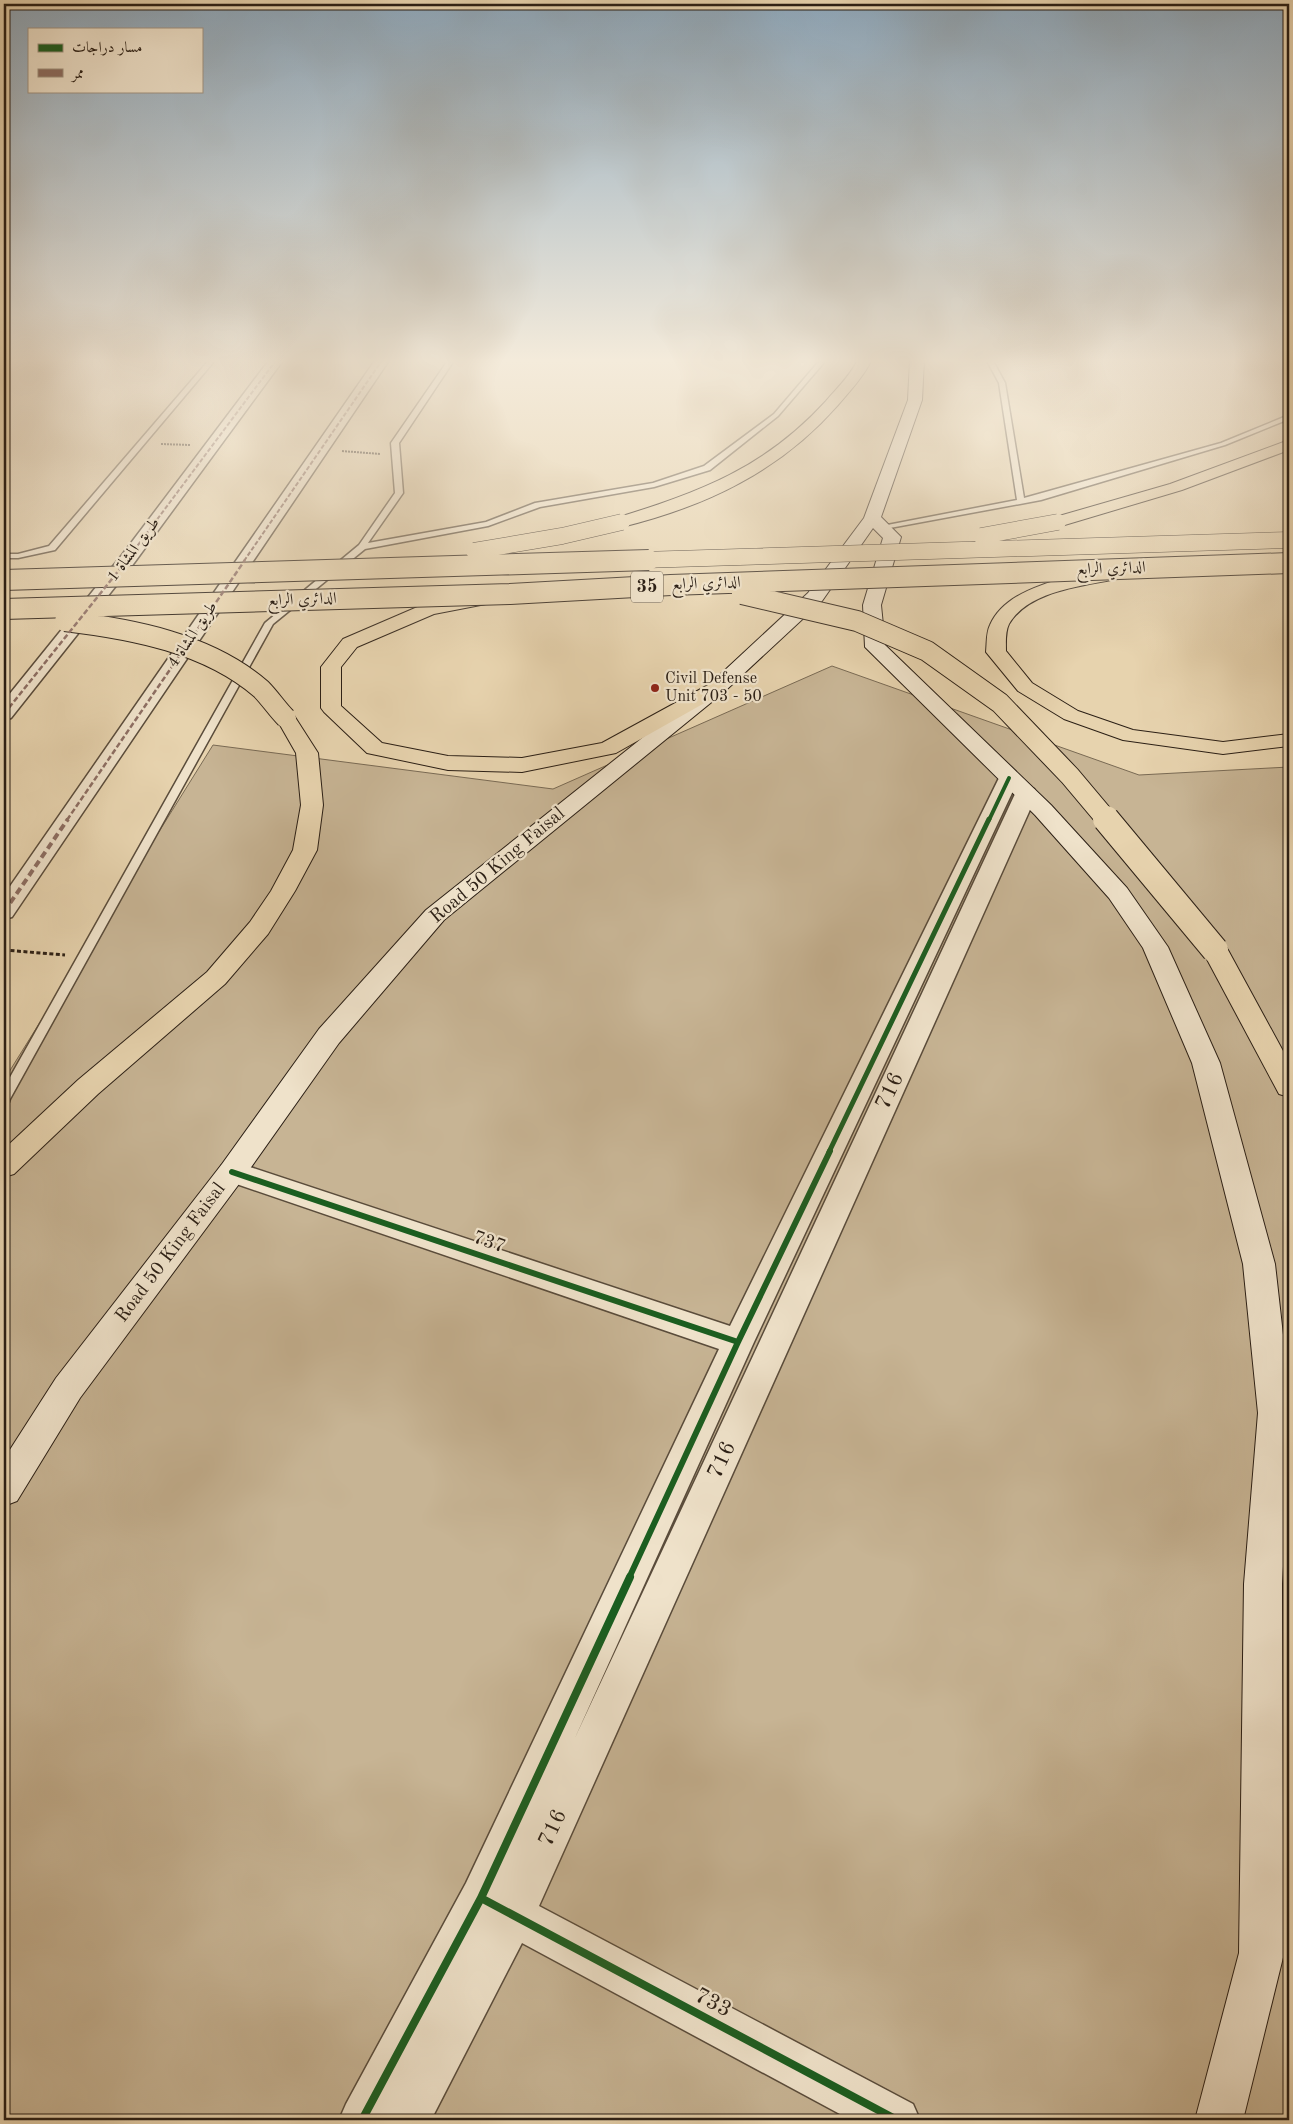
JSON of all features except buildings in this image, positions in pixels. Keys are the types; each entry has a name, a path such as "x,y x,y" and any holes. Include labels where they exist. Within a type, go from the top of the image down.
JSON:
{"highway":[{"path":"326,570 482,550 562,536 622,522 699,496 740,478 774,458"},
{"path":"881,533 1058,522 1176,487 1256,458"},
{"name":"الدائري الرابع","path":"4,580 326,570 881,533 1289,540"},
{"name":"الدائري الرابع","path":"4,609 510,594 671,586 1289,563"},
{"path":"1143,568 1057,586 1024,598 1000,623 996,652 1024,688 1071,715 1130,736 1223,748 1289,740"},
{"path":"671,586 761,597 847,618 927,651 1000,703 1070,776 1215,950 1289,1087"},
{"path":"510,594 429,609 350,642 330,667 331,708 375,748 448,763 522,765 608,748 717,688"},
{"path":"4,614 93,624 132,631 174,643 216,661 256,685 286,718 307,753 312,805 305,850 283,891 259,928 216,978 130,1050 4,1166"}],"main road":[{"name":"Road 50 King Faisal","path":"4,1490 68,1388 232,1172 329,1036 435,915 717,688 881,533 901,458"},
{"path":"881,533 892,537 872,605 875,647 1017,786 1118,893 1155,947 1206,1064 1258,1264 1276,1413 1263,1584 1261,1953"},
{"path":"1219,2120 1261,1953 1289,1860"}],"street":[{"name":"طريق المشاة 1","path":"4,714 128,559 203,458"},
{"name":"طريق المشاة 4","path":"4,912 315,458"},
{"path":"362,2120 497,1906 738,1342 1017,786"},
{"name":"716","path":"407,2120 497,1906 1017,786"},
{"name":"737","path":"232,1172 738,1342"},
{"name":"733","path":"497,1906 896,2120"}],"lane":[{"path":"4,556 18,556 52,548 129,458"},
{"path":"4,1099 269,623 362,547 399,493 396,458"},
{"path":"362,547 488,524 538,505 654,485 707,468 720,458"},
{"path":"1014,458 1021,501"},
{"path":"881,533 1038,498 1175,458"}],"path":[{"path":"4,950 83,956"}],"shaded area":[{"path":"832,666 1139,775 1289,767 1289,2120 4,2120 4,1080 213,745 553,789"}],"marked path":[{"path":"4,714 128,559 203,458"},
{"path":"4,912 315,458"}],"cycle path":[{"path":"362,2120 481,1898 738,1342 1009,778"},
{"path":"232,1172 738,1342"},
{"path":"481,1898 897,2120"}],"place":[{"name":"Civil Defense Unit 703 - 50","path":"655,688"}]}
